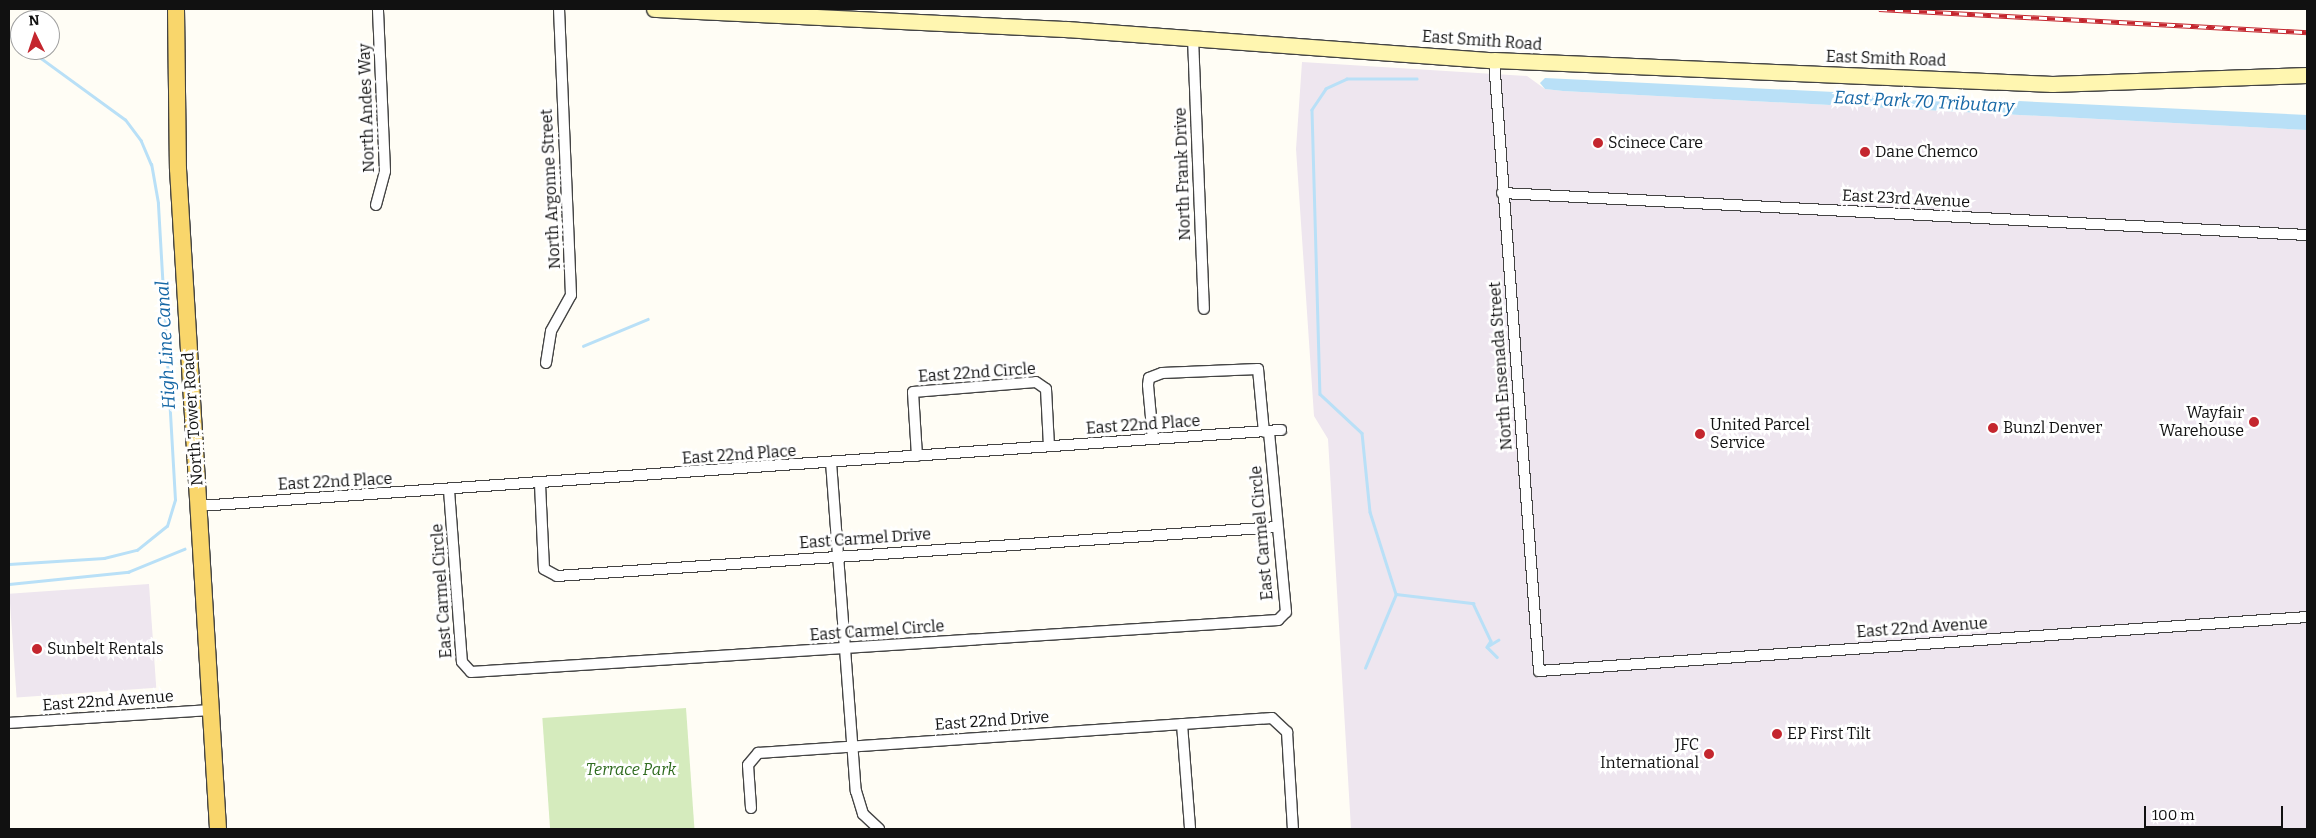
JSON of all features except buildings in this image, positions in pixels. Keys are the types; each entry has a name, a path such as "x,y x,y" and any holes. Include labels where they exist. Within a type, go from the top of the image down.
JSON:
{"main road":[{"name":"North Tower Road","path":"176,9 178,159 218,829"}],"street":[{"name":"North Andes Way","path":"376,205 385,171 378,9"},
{"name":"North Argonne Street","path":"546,363 552,331 571,295 558,9"},
{"name":"East Smith Road","path":"654,9 1193,38 1494,60 2052,84 2307,75"},
{"name":"North Frank Drive","path":"1193,38 1204,309"},
{"name":"North Ensenada Street","path":"1494,60 1502,193 1539,671"},
{"name":"East 23rd Avenue","path":"1502,193 2307,235"},
{"path":"1153,439 1148,385 1149,378 1162,373 1258,369 1267,432"},
{"name":"East 22nd Circle","path":"917,456 913,392 1036,382 1046,388 1049,446"},
{"name":"East 22nd Place","path":"199,506 540,484 1281,430"},
{"name":"East Carmel Circle","path":"449,490 462,662 470,672 1278,620 1286,612 1267,432"},
{"path":"831,462 844,648 859,805 879,829"},
{"name":"East Carmel Drive","path":"540,484 548,574 1277,527"},
{"name":"East 22nd Avenue","path":"1539,671 2307,617"},
{"name":"East 22nd Avenue","path":"9,723 210,710"},
{"name":"East 22nd Drive","path":"751,808 748,765 753,756 853,746 1272,718 1284,726 1293,829"},
{"path":"1182,724 1190,829"}],"shaded area":[{"path":"1302,62 1527,76 1545,89 1563,91 2307,130 2307,829 1351,829 1328,439 1314,416 1296,149"},
{"path":"149,584 156,688 17,698 9,594"}],"green space":[{"name":"Terrace Park","path":"686,708 694,829 550,829 542,718"}],"water":[{"name":"East Park 70 Tributary","path":"1545,78 2307,115 2307,130 1563,91 1545,89 1540,83"}],"waterway":[{"name":"High Line Canal","path":"9,564 104,558 137,550 167,526 175,500 158,203 151,165 141,141 125,120 43,60"},
{"path":"1417,79 1347,79 1326,89 1312,110 1320,394 1362,433 1370,512 1396,594 1473,603 1491,641 1487,647 1497,657"},
{"path":"583,346 648,319"},
{"path":"9,584 128,572 184,549"},
{"path":"1365,668 1396,594"},
{"path":"1488,646 1498,640"}],"railway":[{"path":"1879,9 2307,32"}],"place":[{"name":"Scinece Care","path":"1598,143"},
{"name":"Dane Chemco","path":"1865,152"},
{"name":"Wayfair Warehouse","path":"2254,422"},
{"name":"Bunzl Denver","path":"1993,428"},
{"name":"United Parcel Service","path":"1700,434"},
{"name":"Sunbelt Rentals","path":"37,649"},
{"name":"EP First Tilt","path":"1777,734"},
{"name":"JFC International","path":"1709,754"}]}
